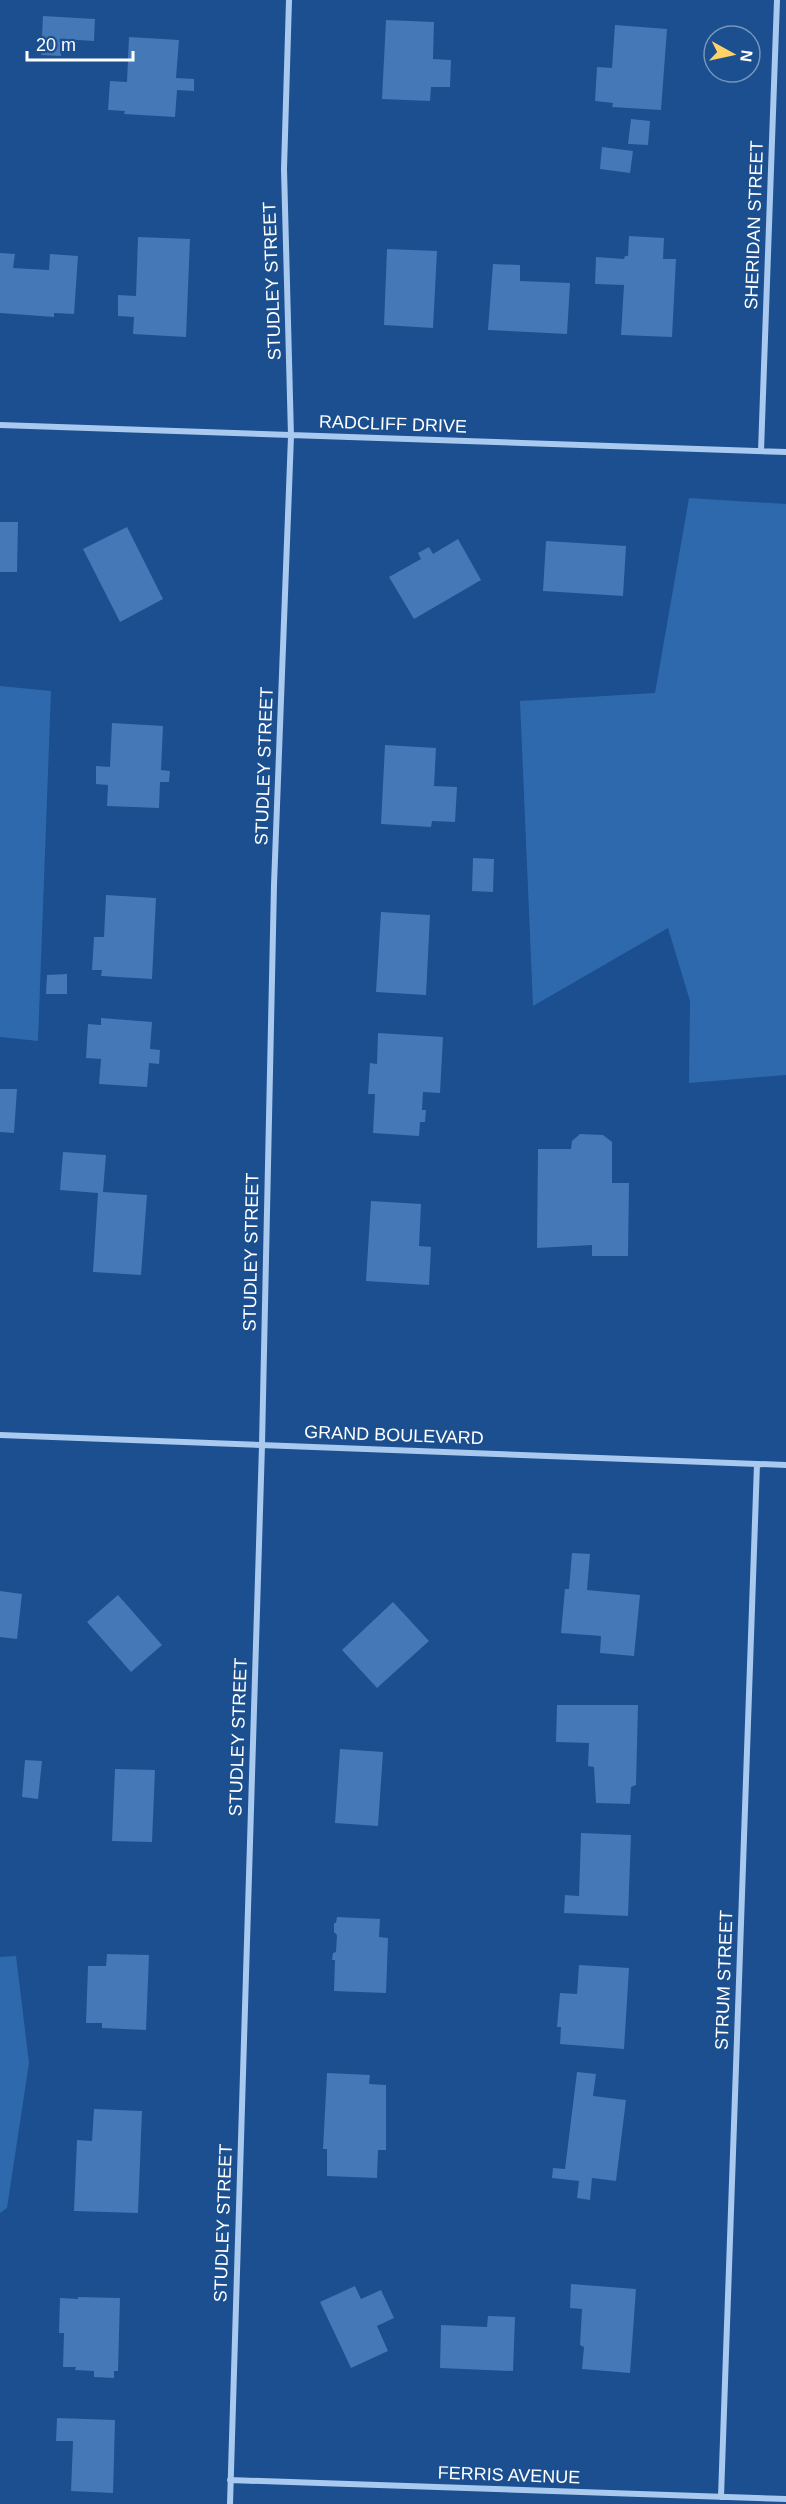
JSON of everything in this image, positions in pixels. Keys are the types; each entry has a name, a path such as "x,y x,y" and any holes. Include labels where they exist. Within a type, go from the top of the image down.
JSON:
{"street":[{"name":"STUDLEY STREET","path":"230,2504 262,1445 274,885 291,435 284,169 289,0"},
{"name":"SHERIDAN STREET","path":"761,451 777,0"},
{"name":"RADCLIFF DRIVE","path":"0,425 786,452"},
{"name":"GRAND BOULEVARD","path":"0,1435 786,1465"},
{"name":"STRUM STREET","path":"721,2497 757,1464"},
{"name":"FERRIS AVENUE","path":"230,2480 786,2499"}],"shaded area":[{"path":"689,498 786,504 786,1075 689,1083 690,1001 668,928 533,1006 520,701 655,693"},
{"path":"0,686 51,691 38,1041 0,1037"},
{"path":"16,1956 29,2063 7,2208 0,2213 0,1957"}],"building":[{"path":"43,16 95,19 94,41 62,39 61,56 41,55"},
{"path":"386,20 434,22 433,59 451,60 450,87 431,87 430,101 382,99"},
{"path":"615,25 667,29 661,110 612,107 613,103 595,101 597,67 612,68"},
{"path":"129,37 179,40 176,78 194,79 194,91 177,90 175,117 124,114 125,111 108,110 110,81 127,82"},
{"path":"631,119 650,121 648,145 628,144"},
{"path":"602,147 633,151 630,173 600,169"},
{"path":"629,236 664,238 663,259 676,259 672,337 621,335 624,285 595,284 596,257 624,259 628,256"},
{"path":"138,237 190,239 186,337 133,334 134,317 118,316 118,295 136,296"},
{"path":"387,249 437,251 433,328 384,325"},
{"path":"0,253 15,254 13,268 49,270 50,254 78,256 74,314 54,313 54,317 0,313"},
{"path":"493,264 520,265 520,281 570,283 567,334 488,330"},
{"path":"0,522 18,522 17,572 0,572"},
{"path":"127,527 163,599 120,622 83,549"},
{"path":"458,539 481,580 414,619 389,577 421,559 418,553 429,547 433,554"},
{"path":"546,541 626,546 623,596 543,591"},
{"path":"112,723 163,726 161,770 170,771 169,782 160,782 159,808 107,806 108,785 96,784 96,766 110,767"},
{"path":"385,745 436,748 434,786 457,787 455,822 432,821 431,827 381,824"},
{"path":"473,858 494,859 493,892 472,891"},
{"path":"106,895 156,898 152,979 101,976 102,970 92,970 94,937 104,937"},
{"path":"381,912 430,915 426,995 376,992"},
{"path":"67,974 67,994 46,994 47,975"},
{"path":"101,1018 152,1022 150,1049 160,1050 159,1064 149,1063 147,1087 99,1084 101,1059 86,1058 88,1024 101,1025"},
{"path":"378,1033 443,1037 440,1093 423,1092 422,1110 426,1110 425,1122 420,1122 419,1136 373,1133 375,1094 368,1094 370,1063 377,1064"},
{"path":"0,1089 17,1089 14,1133 0,1132"},
{"path":"580,1134 603,1135 612,1142 612,1183 629,1183 628,1256 592,1256 592,1245 537,1248 538,1149 571,1149 572,1141"},
{"path":"63,1152 106,1155 103,1192 147,1195 141,1275 93,1272 98,1193 60,1190"},
{"path":"371,1201 421,1204 419,1246 431,1247 429,1285 366,1281"},
{"path":"572,1553 590,1554 587,1590 640,1595 634,1656 600,1653 601,1636 561,1633 565,1589 569,1589"},
{"path":"0,1591 22,1594 17,1639 0,1637"},
{"path":"118,1595 162,1645 131,1672 87,1622"},
{"path":"393,1602 429,1641 377,1688 342,1650"},
{"path":"557,1705 638,1705 636,1785 631,1787 630,1804 596,1803 594,1767 588,1766 589,1743 556,1742"},
{"path":"340,1749 383,1752 378,1826 335,1823"},
{"path":"25,1760 42,1761 38,1799 22,1797"},
{"path":"115,1769 155,1770 152,1842 112,1841"},
{"path":"581,1833 631,1835 628,1916 564,1913 565,1895 579,1896"},
{"path":"337,1917 380,1919 379,1937 388,1938 386,1993 334,1991 335,1960 332,1960 333,1953 336,1952 337,1935 334,1932 334,1923"},
{"path":"107,1954 149,1955 146,2030 102,2028 102,2023 86,2023 88,1966 106,1966"},
{"path":"579,1965 629,1968 624,2049 560,2044 561,2027 557,2027 560,1993 577,1994"},
{"path":"577,2072 596,2074 593,2096 626,2100 616,2181 592,2178 590,2200 577,2198 579,2181 552,2178 553,2168 565,2169"},
{"path":"327,2073 370,2075 369,2084 386,2085 386,2150 378,2150 377,2178 327,2176 327,2149 323,2149"},
{"path":"94,2109 142,2111 138,2213 74,2211 77,2140 92,2141"},
{"path":"571,2284 636,2289 630,2373 582,2369 584,2347 580,2345 582,2309 570,2308"},
{"path":"355,2286 361,2299 381,2290 394,2318 377,2326 388,2351 351,2368 320,2302"},
{"path":"78,2297 120,2298 118,2371 114,2371 114,2378 94,2377 94,2371 63,2367 64,2333 59,2333 60,2298 78,2299"},
{"path":"488,2316 515,2317 513,2371 440,2368 441,2325 487,2327"},
{"path":"57,2418 115,2420 113,2493 71,2491 73,2441 56,2441"}]}
